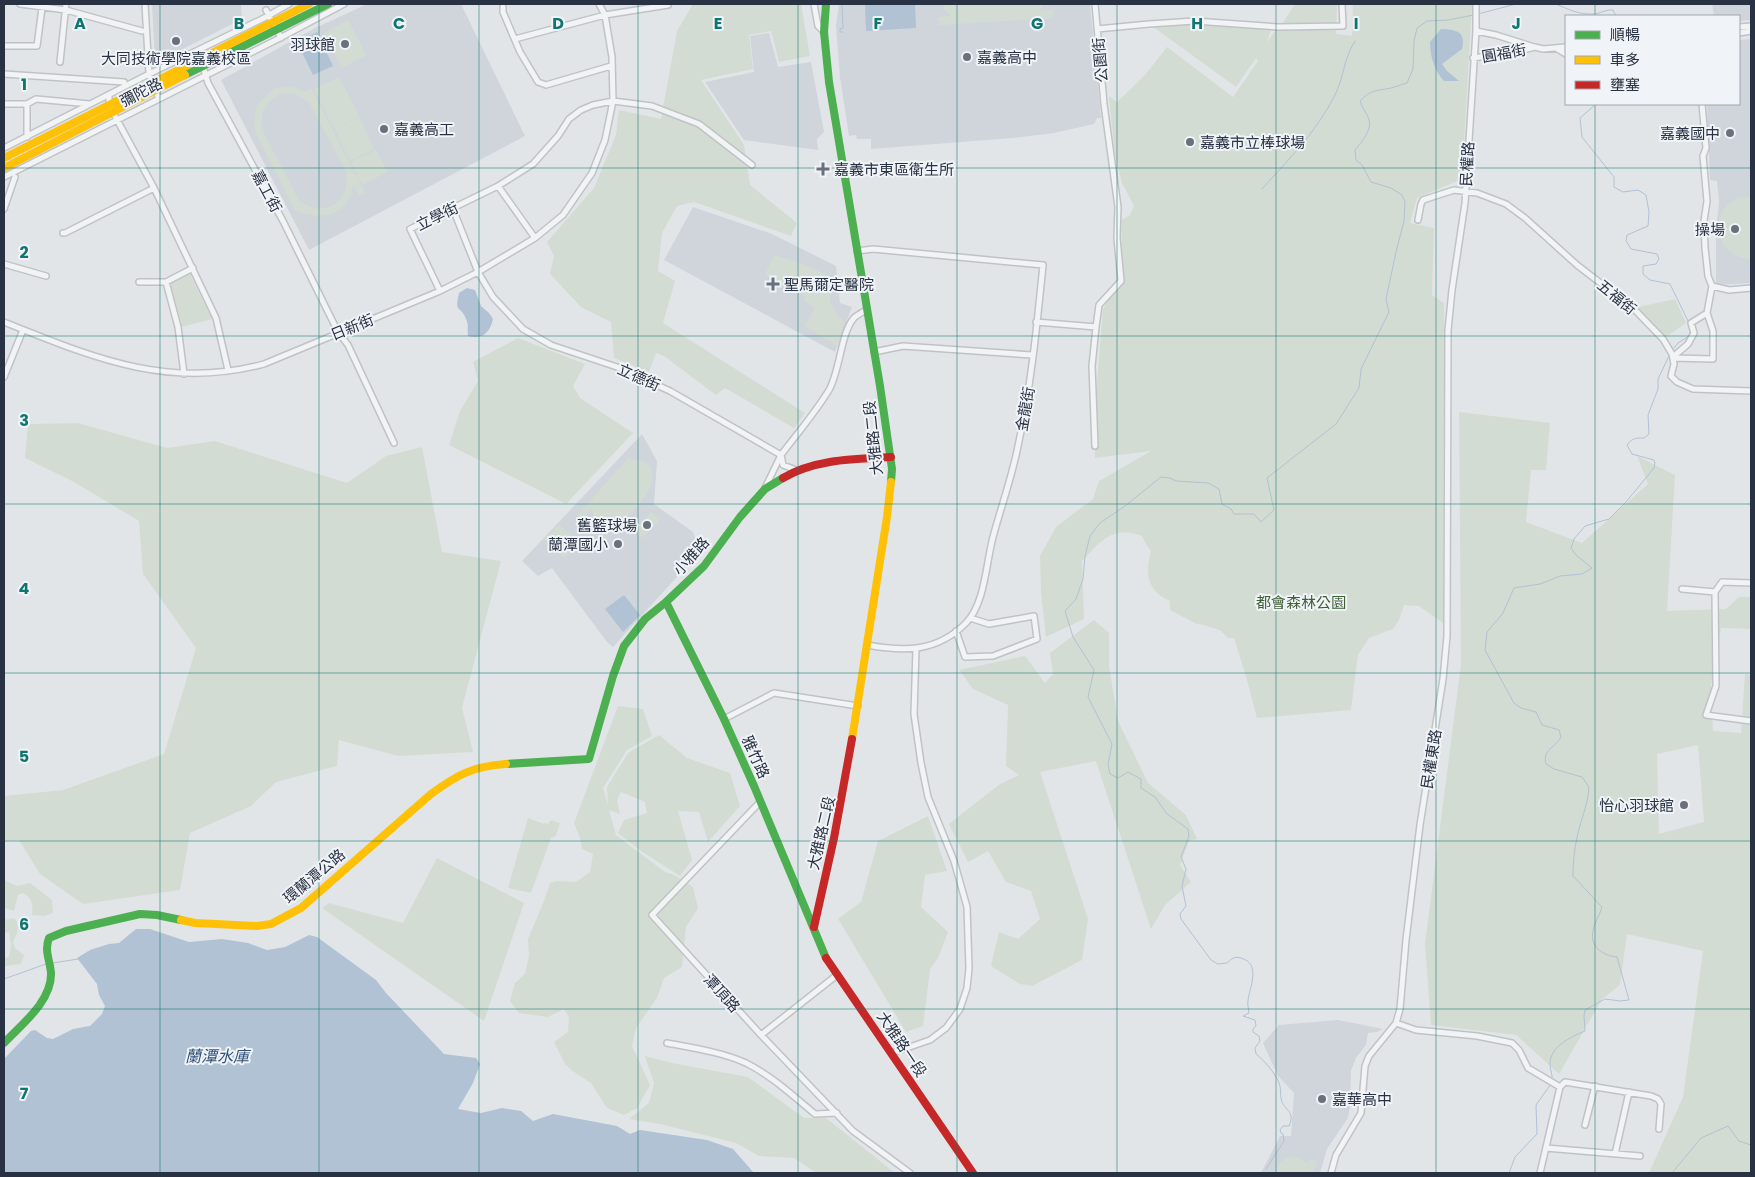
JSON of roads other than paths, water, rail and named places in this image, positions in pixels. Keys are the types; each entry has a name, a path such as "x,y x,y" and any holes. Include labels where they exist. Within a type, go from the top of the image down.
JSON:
{"street":[{"path":"20,4 66,10 142,31"},
{"path":"60,62 66,4"},
{"path":"145,4 149,74 159,99"},
{"name":"彌陀路","path":"4,177 159,99 289,4"},
{"name":"彌陀路","path":"4,148 198,50 309,4"},
{"name":"彌陀路","path":"4,158 154,86 281,38 318,9 328,4"},
{"name":"彌陀路","path":"271,19 344,4"},
{"name":"日新街","path":"4,322 84,354 121,364 155,371 184,374 228,370 264,364 440,290 478,272 535,238 563,215 592,173 605,140 612,101 612,57 600,4"},
{"path":"814,4 818,26 824,32"},
{"name":"大雅路二段","path":"814,927 841,810 887,517 892,469 828,77 824,32 826,4"},
{"path":"1095,4 1097,29"},
{"name":"公園街","path":"1095,446 1092,366 1099,305 1121,281 1117,238 1118,207 1104,104 1097,29 1195,21 1278,26 1343,26 1342,4"},
{"name":"民權路","path":"1449,324 1465,203 1476,4"},
{"path":"515,39 604,15 668,5"},
{"path":"503,7 502,12 520,52 538,82 546,86 611,66"},
{"path":"4,46 37,46 42,8"},
{"path":"271,19 281,38"},
{"name":"圓福街","path":"1476,31 1535,47 1565,47"},
{"name":"圓福街","path":"1473,58 1535,47"},
{"name":"圓福街","path":"1556,48 1565,53"},
{"name":"嘉工街","path":"198,50 202,67 283,221 338,332 348,345 394,443"},
{"path":"4,74 124,82"},
{"path":"109,95 110,108 154,188 216,318 228,370"},
{"path":"4,104 27,104 36,99 91,104"},
{"path":"612,101 652,106 699,124 752,165"},
{"name":"立學街","path":"440,290 410,229 498,186 534,164 558,136 568,119 581,110 593,105 612,101"},
{"path":"27,104 27,136"},
{"path":"1673,358 1713,359 1713,331 1707,313 1712,286 1708,276 1705,248 1704,221 1707,201 1703,156 1706,148 1702,105"},
{"name":"彌陀路","path":"4,168 110,108"},
{"path":"4,209 15,177"},
{"path":"498,186 535,238"},
{"path":"63,233 154,188"},
{"path":"1418,220 1423,200 1454,190 1465,191"},
{"name":"五福街","path":"1465,191 1478,193 1506,204 1525,218 1577,265 1633,308 1664,339 1673,358 1674,364 1671,376 1684,386 1692,389 1751,391"},
{"name":"立德街","path":"453,209 478,272 493,297 523,329 551,345 617,367 670,391 781,455 784,465 796,470"},
{"name":"金龍街","path":"857,251 873,249 1043,265 1027,404 1019,445 1001,504 979,598 970,618 956,631 934,645 916,649 867,645"},
{"path":"4,264 46,276"},
{"path":"139,282 166,282 193,268"},
{"path":"166,282 178,327 184,374"},
{"path":"1712,286 1729,290 1751,288"},
{"path":"765,489 781,455 830,388 840,359 846,332 854,318 866,310"},
{"path":"1673,358 1688,344 1694,333 1691,323 1707,313"},
{"path":"1036,322 1096,327"},
{"name":"民權東路","path":"1331,1173 1340,1147 1361,1113 1364,1066 1369,1056 1396,1023 1400,1009 1406,940 1418,844 1443,679 1447,636 1449,324"},
{"path":"4,377 23,330"},
{"path":"874,352 903,346 1032,355"},
{"name":"小雅路","path":"588,759 624,646 645,619 704,566 740,517 765,489 796,470 841,460 891,456"},
{"path":"1751,583 1722,582 1715,592 1716,686 1706,715 1751,721"},
{"path":"1682,589 1715,592"},
{"name":"雅竹路","path":"666,602 724,719 814,927"},
{"path":"956,631 965,658 992,656 1037,640 1034,616 989,624 970,618"},
{"path":"892,1053 930,1040 946,1028 960,1009 967,988 969,968 967,907 954,861 928,798 920,755 914,714 916,649"},
{"path":"724,719 774,693 858,706"},
{"name":"環蘭潭公路","path":"4,1043 43,1000 50,988 51,973 46,955 49,938 66,931 140,914 157,915 195,924 257,926 270,924 301,908 430,794 454,778 486,765 588,759"},
{"name":"潭頂路","path":"760,802 652,915 761,1035 853,1131 910,1173"},
{"name":"大雅路一段","path":"814,927 824,955 973,1173"},
{"path":"761,1035 837,975"},
{"path":"1396,1023 1416,1030 1477,1036 1512,1043 1519,1050 1528,1068 1560,1087"},
{"path":"667,1043 722,1054 746,1064 778,1083 815,1114 837,1113"},
{"path":"1540,1173 1560,1087 1566,1082 1630,1092 1658,1099 1662,1104 1659,1129"},
{"path":"1585,1125 1595,1086"},
{"path":"1615,1154 1630,1092"},
{"path":"1546,1148 1640,1156"}],"water":[{"path":"915,4 916,28 866,31 865,5"},
{"path":"1441,29 1456,31 1463,38 1462,49 1442,64 1459,81 1444,81 1433,63 1430,42"},
{"path":"317,32 333,66 313,75 297,42"},
{"path":"467,288 475,290 481,306 493,319 487,332 477,337 468,336 467,321 457,304 459,293"},
{"path":"624,595 640,615 623,632 605,609"},
{"name":"蘭潭水庫","path":"136,929 150,929 189,942 222,939 248,943 267,950 285,947 309,935 317,937 376,980 444,1054 476,1058 480,1064 473,1083 458,1109 481,1113 502,1108 521,1111 533,1121 553,1114 617,1126 630,1134 640,1130 707,1140 733,1149 754,1173 4,1173 4,1059 31,1031 35,1030 47,1038 53,1039 73,1029 90,1026 102,1014 105,1006 99,995 97,984 77,958 90,950 119,943"}],"waterway":[{"path":"842,4 843,28 840,29 840,32 843,32"},
{"path":"1478,14 1516,4"},
{"path":"1556,4 1583,14 1596,14 1613,10 1616,15"},
{"path":"1266,1169 1284,1141 1280,1130 1283,1126 1289,1126 1291,1115 1282,1102 1277,1078 1267,1064 1256,1054 1255,1048 1260,1041 1259,1036 1253,1032 1256,1026 1255,1020 1243,1016 1249,1013 1248,1002 1253,977 1251,965 1239,957 1233,958 1227,963 1218,964 1211,960 1181,919 1180,914 1186,906 1182,886 1186,869 1181,857 1189,836 1188,829 1167,814 1155,797 1141,788 1141,779 1128,772 1118,778 1110,774 1108,765 1112,744 1088,697 1094,670 1073,637 1065,611 1076,599 1083,579 1085,556 1090,536 1100,523 1161,477 1176,481 1208,483 1219,489 1222,504 1231,509 1234,514 1254,514 1261,522 1274,510 1267,478 1336,424 1359,388 1361,369 1389,312 1386,299 1404,221 1405,202 1402,195 1391,188 1371,182 1362,165 1356,160 1355,150 1369,129 1369,120 1360,101 1371,92 1407,83 1413,69 1414,41 1417,28 1427,21 1448,20 1474,15"},
{"path":"1262,189 1320,121 1335,95 1351,47 1355,41"},
{"path":"1595,105 1580,118 1582,137 1614,177 1614,187 1623,192 1638,190 1646,195 1649,212 1648,226 1627,235 1626,241 1631,249 1657,254 1659,259 1656,264 1643,266 1643,274 1650,280 1670,284 1689,323"},
{"path":"1674,348 1689,336 1691,329"},
{"path":"1552,1080 1551,1058 1557,1047 1562,1043 1585,1031 1585,1010 1605,999 1629,1000 1617,957 1603,953 1593,942 1594,928 1602,907 1573,876 1575,846 1589,787 1582,777 1554,769 1546,764 1547,752 1561,737 1559,730 1542,725 1536,712 1521,708 1514,703 1485,650 1487,632 1503,613 1514,588 1540,584 1560,576 1582,574 1592,568 1576,555 1571,548 1574,539 1585,526 1609,519 1654,468 1654,460 1632,454 1627,445 1632,440 1644,438 1649,434 1648,415 1658,389 1658,379 1669,356"},
{"path":"53,963 78,959"},
{"path":"4,979 46,964"},
{"path":"1509,1173 1515,1157 1537,1134 1536,1105 1551,1084"},
{"path":"1672,1173 1701,1138 1728,1126 1739,1141 1751,1145"}],"place":[{"name":"大同技術學院嘉義校區","path":"176,41"},
{"name":"羽球館","path":"345,44"},
{"name":"嘉義高中","path":"967,57"},
{"name":"嘉義高工","path":"384,129"},
{"name":"嘉義國中","path":"1730,133"},
{"name":"嘉義市立棒球場","path":"1190,142"},
{"name":"嘉義市東區衛生所","path":"823,169"},
{"name":"操場","path":"1735,229"},
{"name":"聖馬爾定醫院","path":"773,284"},
{"name":"舊籃球場","path":"647,525"},
{"name":"蘭潭國小","path":"618,544"},
{"name":"怡心羽球館","path":"1684,805"},
{"name":"嘉華高中","path":"1322,1099"}],"park label":[{"name":"都會森林公園","path":"1301,602"}]}
